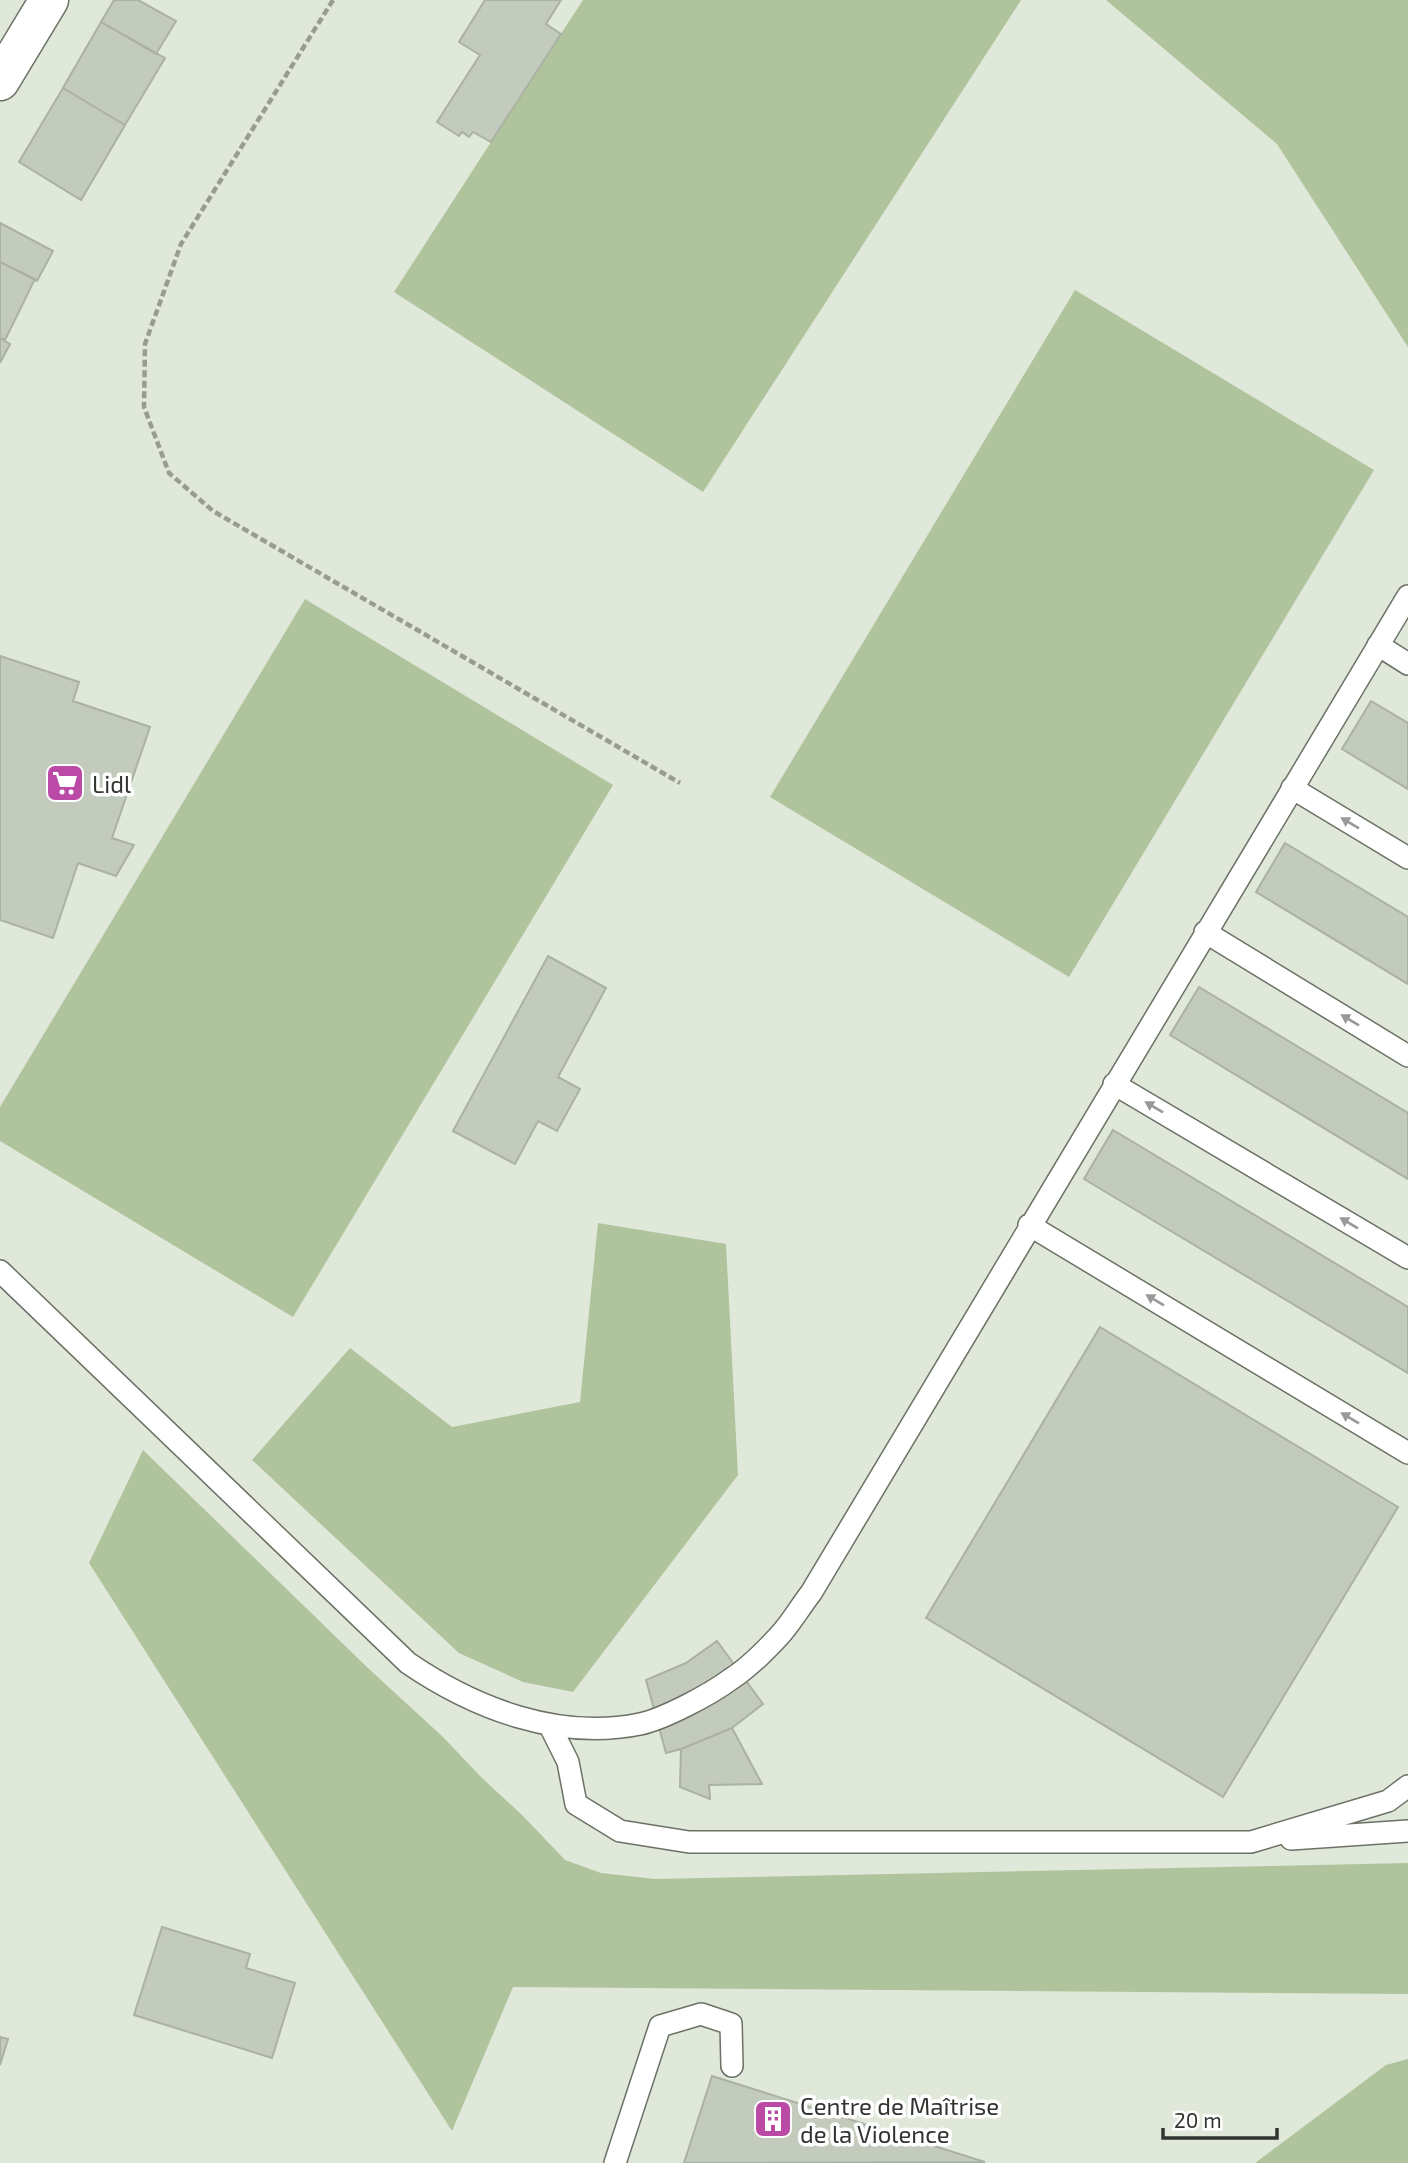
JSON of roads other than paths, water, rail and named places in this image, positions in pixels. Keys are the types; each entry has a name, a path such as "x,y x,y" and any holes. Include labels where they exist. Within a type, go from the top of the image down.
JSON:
{"main road":[{"path":"0,81 49,0"}],"lane":[{"path":"0,1271 408,1663 440,1685 475,1702 549,1724 601,1727 641,1723 675,1710 732,1679 779,1635 811,1593 1408,596"},
{"path":"1378,646 1408,664"},
{"path":"1292,788 1408,858"},
{"path":"1205,932 1408,1056"},
{"path":"1114,1084 1408,1258"},
{"path":"1030,1225 1408,1453"},
{"path":"549,1724 568,1762 576,1804 620,1831 689,1842 1251,1842 1408,1831"},
{"path":"1251,1842 1388,1801 1408,1786"},
{"path":"615,2163 660,2026 701,2014 731,2024 732,2066"}],"place":[{"name":"Lidl","path":"65,783"},
{"name":"Centre de Maîtrise de la Violence","path":"773,2119"}]}
